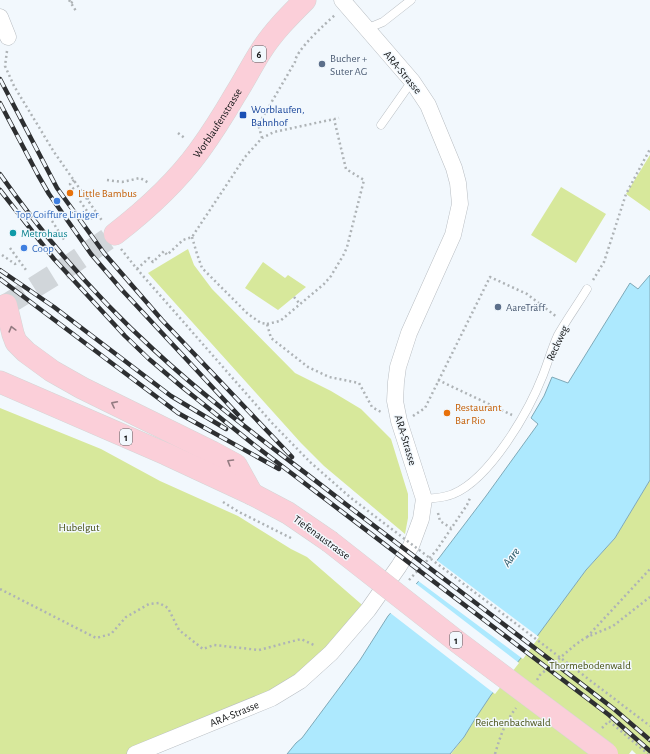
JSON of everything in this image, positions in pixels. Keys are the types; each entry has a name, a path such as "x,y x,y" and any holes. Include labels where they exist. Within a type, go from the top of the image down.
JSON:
{"main road":[{"name":"Worblaufenstrasse","path":"115,234 137,217 165,191 188,166 235,96 262,49 288,16 304,0"},
{"path":"3,307 16,342 26,352 52,371 82,388 236,465 252,494"},
{"name":"Tiefenaustrasse","path":"0,382 166,454 252,494 288,513 302,533 607,754"}],"street":[{"name":"ARA-Strasse","path":"135,754 272,698 300,681 331,653 368,610 399,566 410,546 421,520 424,498 399,421 395,401 396,382 398,367 409,333 453,235 460,204 458,184 454,168 428,105 412,81 342,0"},
{"path":"0,17 8,37"}],"lane":[{"path":"366,29 383,22 411,0"},
{"path":"381,125 412,81"},
{"name":"Reckweg","path":"424,498 442,497 453,494 464,488 476,478 502,448 521,420 536,392 552,348 587,289"}],"path":[{"path":"75,0 70,1 76,11"},
{"path":"262,138 259,127 260,122 296,62 295,58 300,50 329,21"},
{"path":"8,37 5,66 14,86 32,116 54,152 74,180 70,184 75,191"},
{"path":"339,118 274,132 262,138 245,157 192,237 183,240 167,256 164,251 153,262 149,258 137,269 272,423 310,462 352,498 650,726"},
{"path":"192,237 202,268 248,314 261,323 267,324 280,321 324,284 331,276 344,254 364,180 346,169 334,119"},
{"path":"587,289 604,262 626,194 650,150"},
{"path":"107,180 122,182 140,178 165,191"},
{"path":"87,189 92,196 87,199"},
{"path":"80,201 94,221"},
{"path":"52,221 65,240"},
{"path":"10,248 26,270"},
{"path":"2,255 15,264 20,262"},
{"path":"412,417 425,408 490,277 527,294 566,323"},
{"path":"294,297 300,304"},
{"path":"267,324 271,338 308,367 329,377 359,383 372,407 382,412"},
{"path":"438,380 521,420"},
{"path":"437,510 440,521 451,528 467,505 476,478"},
{"path":"239,512 290,539 302,533"},
{"path":"650,570 585,638 613,626 650,597"},
{"path":"0,589 96,638 111,634 126,617 149,604 159,603 168,608 179,630 203,649 214,645 259,650 301,639 331,653"},
{"path":"604,726 608,721 648,754"}],"green space":[{"path":"650,155 650,211 626,194"},
{"path":"561,187 606,214 576,263 531,235"},
{"path":"188,249 194,265 212,289 295,373 331,391 361,409 391,439 408,494 408,518 405,534 324,466 301,443 148,273"},
{"path":"263,262 285,278 288,275 306,287 278,310 245,288"},
{"name":"Hubelgut","path":"0,408 101,449 160,481 238,516 291,549 307,557 368,610 300,681 135,754 0,754"},
{"name":"Thormebodenwald","path":"650,480 650,754 636,754 632,750 629,754 451,754 464,737 491,695 586,570 615,538"}],"water":[{"name":"Aare","path":"650,275 650,480 615,538 586,570 521,658 491,695 464,737 450,754 287,754 302,738 360,660 388,616 439,558 538,424 531,418 544,396 552,377 568,383 630,283 638,289"}],"pier":[{"path":"435,559 539,637 523,659 417,580"},
{"path":"415,583 519,663 495,694 389,612"}],"tunnel":[{"path":"6,305 70,265 115,234"}],"railway":[{"path":"0,79 57,188 104,253 162,320 292,457"},
{"path":"0,103 49,194 91,254 122,290 242,419"},
{"path":"0,174 17,198 72,266 112,309 176,370 247,428 614,709 650,740"},
{"path":"0,190 54,259 125,336 149,359 253,444 609,715 650,751"},
{"path":"0,270 54,307 171,396 226,429"},
{"path":"0,279 178,413 279,469"}],"place":[{"name":"Bucher + Suter AG","path":"322,64"},
{"name":"Worblaufen, Bahnhof","path":"243,115"},
{"name":"Little Bambus","path":"70,193"},
{"name":"Top Coiffure Liniger","path":"57,201"},
{"name":"Metrohaus","path":"13,233"},
{"name":"Coop","path":"24,248"},
{"name":"AareTräff","path":"498,307"},
{"name":"Restaurant Bar Rio","path":"447,413"}],"park label":[{"name":"Reichenbachwald","path":"513,722"}]}
